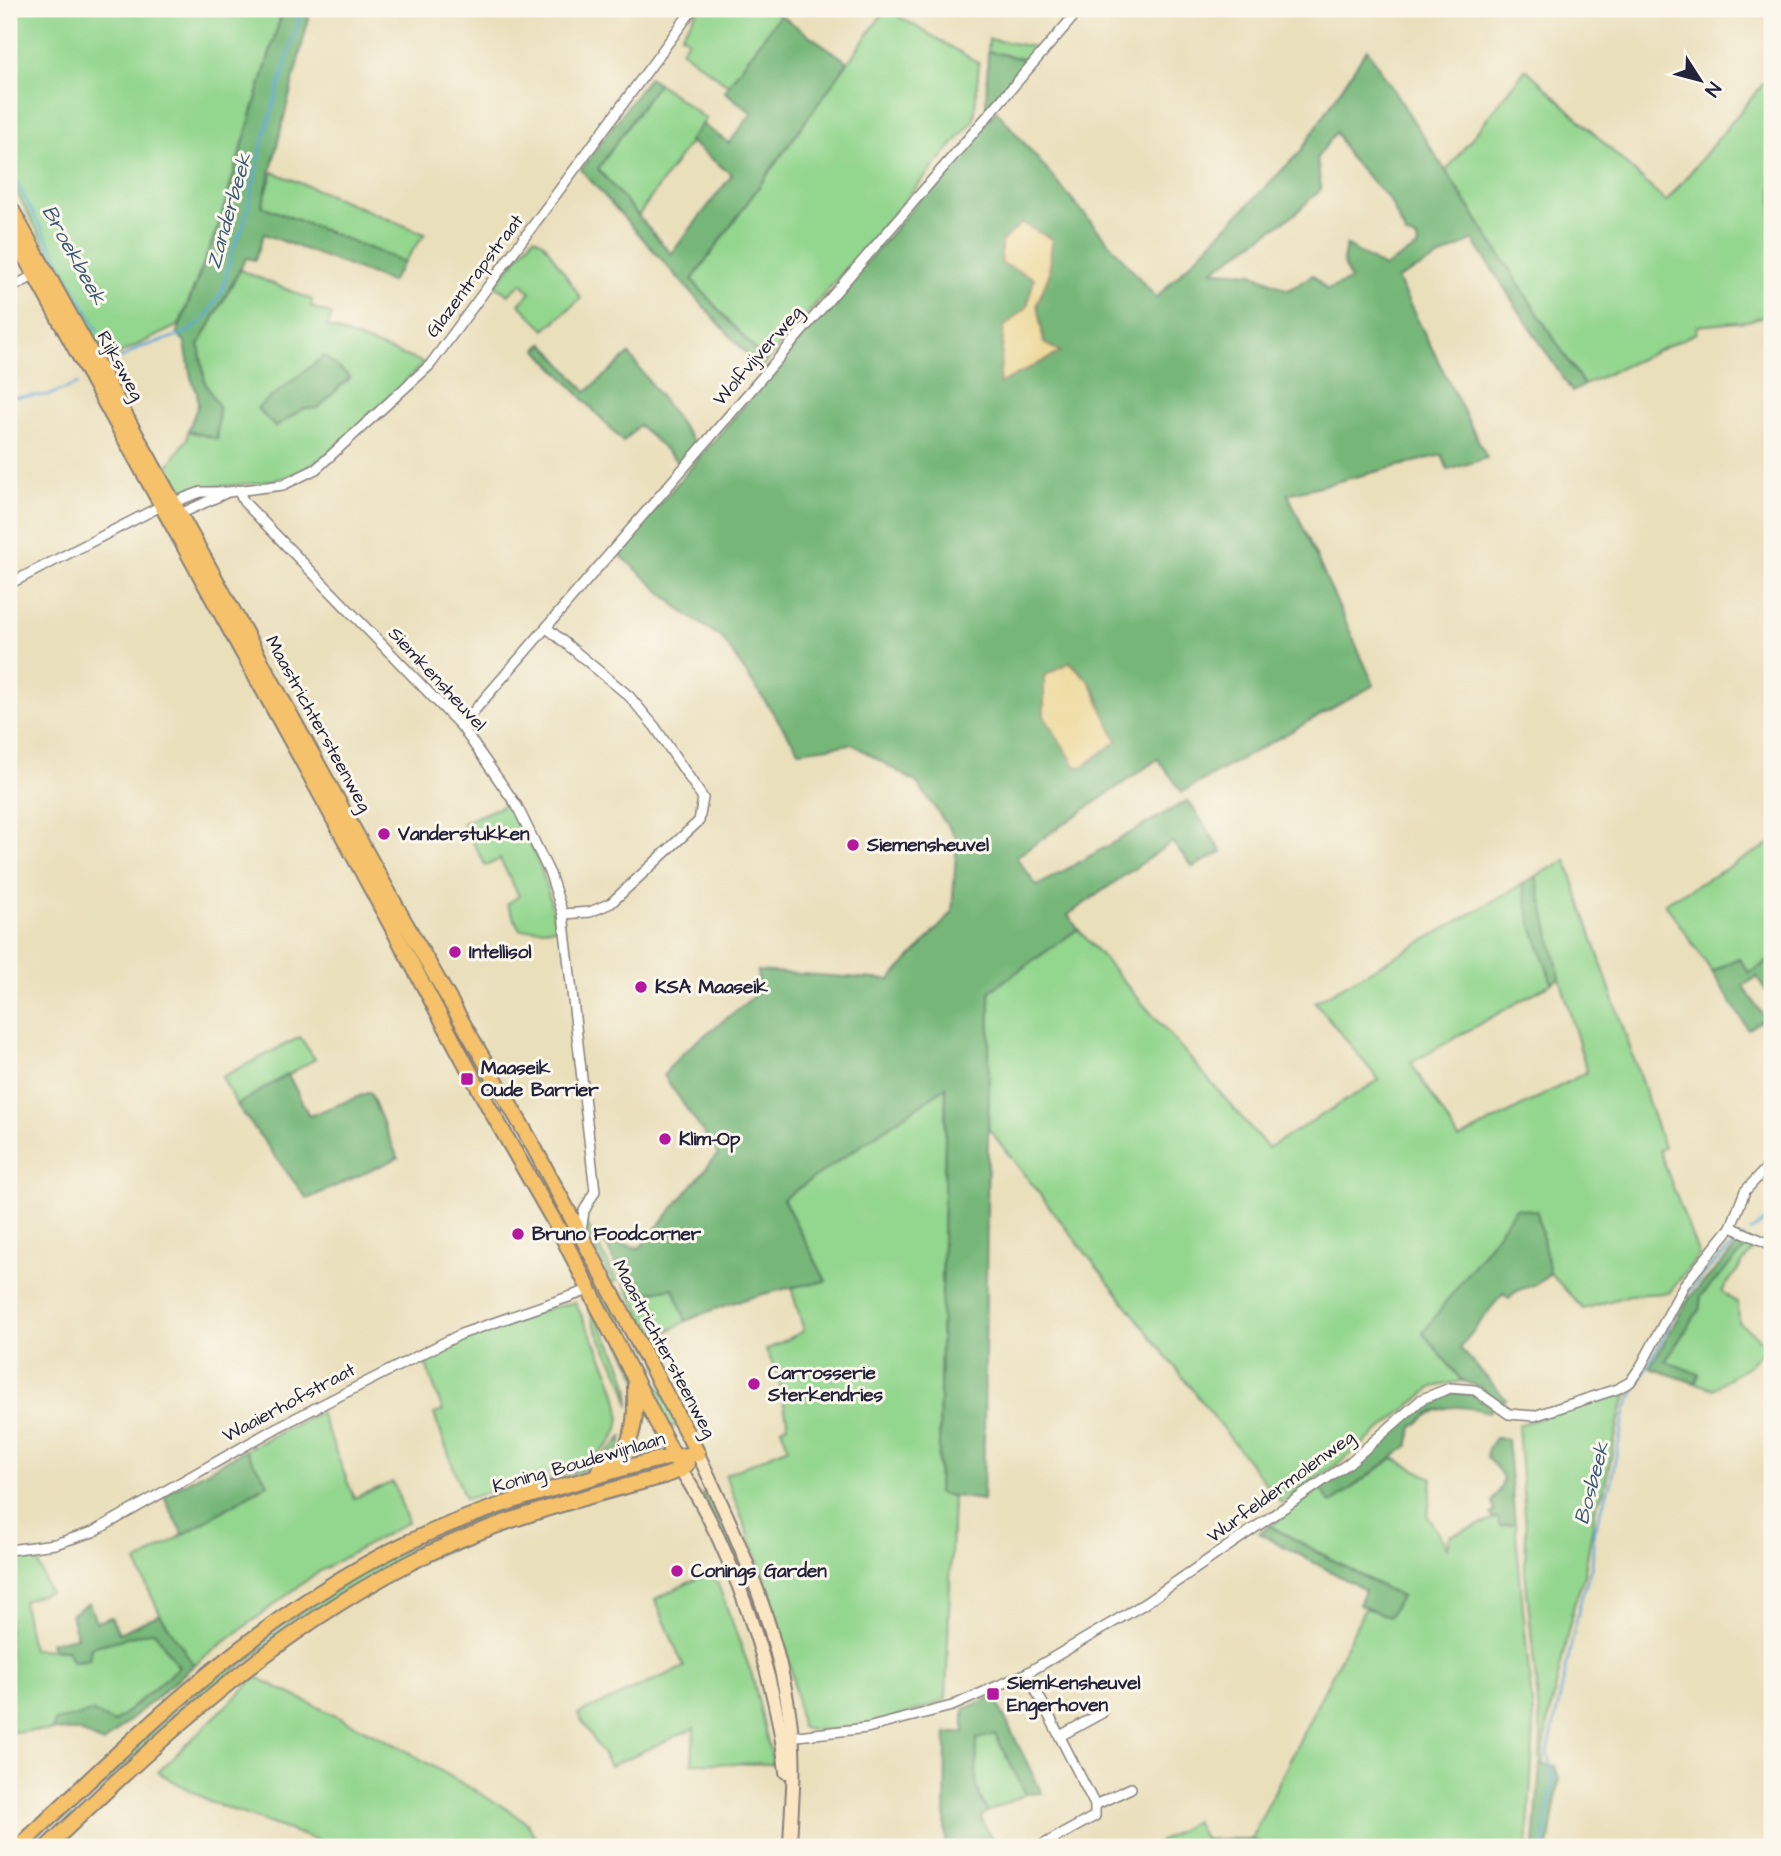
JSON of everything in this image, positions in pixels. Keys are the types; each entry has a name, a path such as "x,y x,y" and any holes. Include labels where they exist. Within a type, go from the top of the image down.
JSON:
{"main road":[{"name":"Rijksweg","path":"9,205 151,474"},
{"name":"Rijksweg","path":"9,228 151,474"},
{"name":"Maastrichtersteenweg","path":"151,474 478,1047 581,1233 698,1454 764,1604 780,1665 794,1777 790,1847"},
{"name":"Maastrichtersteenweg","path":"172,507 456,1049 558,1228 635,1385 714,1526 787,1737"},
{"path":"456,1049 467,1041 478,1047"},
{"path":"538,1492 602,1468 624,1451 634,1431 635,1385"},
{"name":"Koning Boudewijnlaan","path":"19,1847 201,1679 317,1594 424,1535 538,1492 673,1456 698,1454"},
{"name":"Koning Boudewijnlaan","path":"47,1847 208,1698 276,1644 377,1579 477,1533 681,1470 698,1454"}],"street":[{"name":"Glazentrapstraat","path":"172,507 228,492 282,485 316,469 430,365 693,9"},
{"name":"Wolfvijverweg","path":"461,726 1080,9"},
{"path":"9,289 35,275"},
{"name":"Siemkensheuvel","path":"239,490 244,502 461,726 517,806 550,874 563,914 595,1191 584,1210 581,1233"},
{"name":"Glazentrapstraat","path":"172,507 201,492 228,492"},
{"path":"9,584 172,507"},
{"path":"547,628 629,696 680,760 703,799 699,821 611,903 590,912 563,914"},
{"name":"Wurfeldermolenweg","path":"787,1737 867,1728 952,1706 1027,1673 1144,1604 1349,1463 1422,1399 1450,1388 1475,1390 1509,1414 1534,1416 1617,1389 1630,1382 1684,1285 1731,1227 1745,1191 1772,1162"},
{"path":"567,1208 584,1210"},
{"path":"1731,1227 1772,1245"},
{"name":"Waaierhofstraat","path":"9,1550 55,1544 93,1532 278,1427 461,1334 589,1290"},
{"path":"765,1670 780,1665"},
{"path":"1027,1673 1095,1805 1095,1816 1038,1847"},
{"path":"1060,1736 1102,1713"},
{"path":"1095,1805 1131,1788"}],"green space":[{"path":"9,9 283,9 219,224 179,325 107,360 9,178 12,168"},
{"path":"283,9 311,9 262,206 404,262 391,282 264,234 255,260 246,258 199,345 205,383 219,407 217,439 188,431 198,405 197,392 191,378 185,342 177,333 219,224"},
{"path":"699,9 771,9 780,15 728,85 681,50 688,40 681,35"},
{"path":"886,9 979,63 974,120 766,362 692,280"},
{"path":"780,15 848,62 692,280 766,362 760,369 581,170 649,77 658,83 598,169 671,254 732,175 689,141 702,124 729,143 752,113 724,91"},
{"path":"989,39 1040,48 1028,60 988,51"},
{"path":"1367,49 1584,385 1572,392 1473,240 1397,279 1487,458 1448,470 1442,455 1288,494 1374,685 1182,792 1158,759 1016,857 1037,886 1188,800 1222,852 1193,867 1172,842 1068,915 1078,929 990,991 983,1500 938,1494 946,1087 783,1199 826,1281 755,1296 686,1321 673,1288 631,1296 604,1241 640,1248 718,1154 664,1076 671,1066 693,1044 759,991 757,971 890,980 952,913 957,839 917,783 852,744 799,751 722,638 683,612 618,553 996,110 1156,298 1300,152","holes":["1336,132 1349,157 1389,199 1406,235 1417,239 1418,247 1384,267 1346,245 1343,261 1350,280 1327,290 1313,275 1288,290 1252,273 1212,271 1296,213 1321,189 1317,158","1049,275 1037,304 1044,343 1004,327 1027,307 1034,278","1070,662 1097,694 1101,712 1098,753 1084,766 1076,767"]},
{"path":"988,51 1028,60 986,107"},
{"path":"1526,69 1666,202 1772,73 1772,314 1747,321 1697,326 1696,333 1584,385 1446,171"},
{"path":"658,83 706,119 638,216 598,169"},
{"path":"273,172 425,234 404,262 262,206"},
{"path":"534,237 544,243 581,298 545,330 519,304 530,293 522,283 508,295 495,285"},
{"path":"240,270 312,300 311,307 332,315 327,327 424,363 345,439 312,465 297,473 271,481 184,490 178,485 168,466 187,439 188,431 218,438 214,399 205,383 199,345","holes":["350,378 318,407 303,409"]},
{"path":"544,343 586,392 629,354 695,444 679,463 639,425 623,442 537,349"},
{"path":"324,356 350,377 318,408 303,409 275,427 257,408"},
{"path":"507,804 539,863 556,928 520,930 507,904 519,896 500,859 486,866 462,823"},
{"path":"1772,843 1772,959 1748,974 1738,958 1712,972 1665,903"},
{"path":"1566,860 1664,1148 1659,1150 1699,1255 1669,1293 1630,1295 1583,1309 1550,1273 1537,1211 1423,1333 1462,1381 1433,1387 1342,1461 1281,1503 988,1128 990,991 1078,929 1268,1148 1379,1080 1315,1002 1523,884 1531,923 1552,983 1411,1063 1459,1139 1587,1072 1560,978 1536,876"},
{"path":"1536,876 1560,978 1552,983 1531,923 1523,884"},
{"path":"1739,958 1749,973 1772,959 1772,1000 1757,977 1743,986 1765,1018 1748,1029 1712,972"},
{"path":"300,1037 315,1059 237,1105 222,1077"},
{"path":"288,1074 309,1116 370,1092 398,1158 307,1199 237,1105"},
{"path":"946,1086 938,1493 953,1496 946,1699 877,1722 837,1729 805,1729 801,1727 781,1629 725,1475 788,1447 781,1428 788,1425 778,1375 766,1350 804,1331 791,1287 826,1281 783,1199"},
{"path":"1516,1208 1537,1211 1550,1273 1539,1283 1518,1291 1509,1298 1503,1293 1460,1348 1506,1399 1500,1403 1478,1386 1462,1381 1423,1333"},
{"path":"586,1222 617,1281 612,1283 586,1231"},
{"path":"573,1236 680,1423 663,1432 570,1238"},
{"path":"1744,1239 1750,1243 1701,1296 1699,1310 1665,1361 1699,1374 1695,1383 1650,1368 1688,1299"},
{"path":"1750,1243 1756,1245 1722,1291 1738,1304 1739,1322 1768,1346 1750,1364 1714,1389 1695,1383 1699,1375 1665,1362 1699,1310 1701,1296"},
{"path":"673,1288 686,1321 654,1339 631,1296"},
{"path":"623,1292 654,1349 649,1349 620,1298"},
{"path":"575,1302 615,1389 619,1421 615,1436 605,1448 577,1465 465,1499 434,1414 443,1411 423,1357 498,1325"},
{"path":"589,1305 622,1367 627,1380 629,1406 621,1379 597,1331"},
{"path":"660,1360 683,1403 678,1403 657,1364"},
{"path":"1635,1381 1622,1406 1604,1490 1596,1506 1584,1576 1574,1605 1544,1741 1544,1765 1540,1765 1541,1735 1525,1569 1526,1529 1518,1425 1610,1396"},
{"path":"1453,1392 1471,1394 1492,1407 1490,1412 1458,1407 1432,1413 1413,1427 1408,1446 1331,1503 1320,1489 1360,1460 1428,1401"},
{"path":"320,1412 354,1498 393,1482 408,1522 315,1574 194,1665 160,1614 136,1563 268,1484 245,1450"},
{"path":"623,1436 620,1448 594,1467 545,1483 545,1480 578,1469 597,1459"},
{"path":"1495,1438 1507,1439 1515,1523 1500,1526 1498,1518 1494,1519 1491,1514 1495,1512 1492,1502 1503,1479 1487,1458 1488,1448"},
{"path":"245,1450 268,1483 183,1535 163,1495"},
{"path":"1393,1458 1432,1478 1428,1517 1447,1547 1449,1536 1498,1518 1500,1526 1515,1523 1534,1727 1527,1847 1256,1847 1258,1842 1251,1839 1365,1608 1389,1616 1401,1597 1270,1526 1320,1489 1332,1503"},
{"path":"654,1463 656,1472 581,1493 343,1594 280,1635 236,1669 114,1776 40,1847 26,1847 109,1769 239,1658 331,1592 380,1562 445,1530 479,1517"},
{"path":"709,1490 744,1571 774,1653 765,1656 720,1529 702,1493"},
{"path":"1270,1526 1401,1597 1389,1617 1359,1605 1365,1590 1259,1533"},
{"path":"30,1554 38,1563 49,1592 23,1601 32,1649 67,1650 89,1660 91,1647 154,1631 179,1668 114,1724 55,1721 52,1730 9,1732 9,1557"},
{"path":"713,1571 752,1675 773,1764 692,1763 694,1728 610,1766 578,1714 684,1667 655,1599"},
{"path":"89,1603 96,1622 111,1617 119,1633 160,1614 194,1665 103,1743 78,1731 52,1730 55,1721 93,1712 114,1723 179,1667 154,1631 91,1647 89,1660 72,1661 67,1650 52,1649 50,1642 77,1637 71,1614"},
{"path":"256,1677 396,1745 512,1812 526,1822 542,1847 336,1847 210,1802 158,1772"},
{"path":"994,1696 1042,1793 1026,1794 995,1734 977,1739 976,1786 987,1812 981,1817 996,1847 945,1847 946,1734 964,1732 964,1709"},
{"path":"995,1734 1026,1794 987,1812 976,1787 977,1739"},
{"path":"1540,1765 1555,1766 1559,1780 1548,1847 1534,1847"},
{"path":"1195,1821 1208,1847 1151,1847"},
{"path":"1204,1839 1251,1839 1259,1842 1256,1847 1208,1847"}],"sand":[{"path":"1022,223 1052,239 1049,275 1037,304 1044,343 1061,352 999,384 1004,327 1027,307 1034,278 1001,263 1001,242"},
{"path":"1070,662 1090,682 1117,741 1084,766 1076,767 1044,716 1044,676"}],"waterway":[{"name":"Zanderbeek","path":"113,363 139,348 186,333 203,321 222,292 232,252 244,224 264,138 302,9"},
{"name":"Broekbeek","path":"9,156 11,173 98,331"},
{"name":"Broekbeek","path":"103,340 115,362"},
{"name":"Zanderbeek","path":"9,397 49,395 77,384"},
{"name":"Bosbeek","path":"1750,1232 1772,1216"},
{"name":"Bosbeek","path":"1544,1847 1546,1818 1554,1781 1548,1752 1581,1599 1592,1565 1594,1530 1610,1485 1626,1408 1684,1297 1712,1265 1744,1236"}],"place":[{"name":"Vanderstukken","path":"384,834"},
{"name":"Siemensheuvel","path":"853,845"},
{"name":"Intellisol","path":"455,952"},
{"name":"KSA Maaseik","path":"641,987"},
{"name":"Maaseik Oude Barrier","path":"467,1079"},
{"name":"Klim-Op","path":"665,1139"},
{"name":"Bruno Foodcorner","path":"518,1234"},
{"name":"Carrosserie Sterkendries","path":"754,1384"},
{"name":"Conings Garden","path":"677,1571"},
{"name":"Siemkensheuvel Engerhoven","path":"993,1694"}]}
